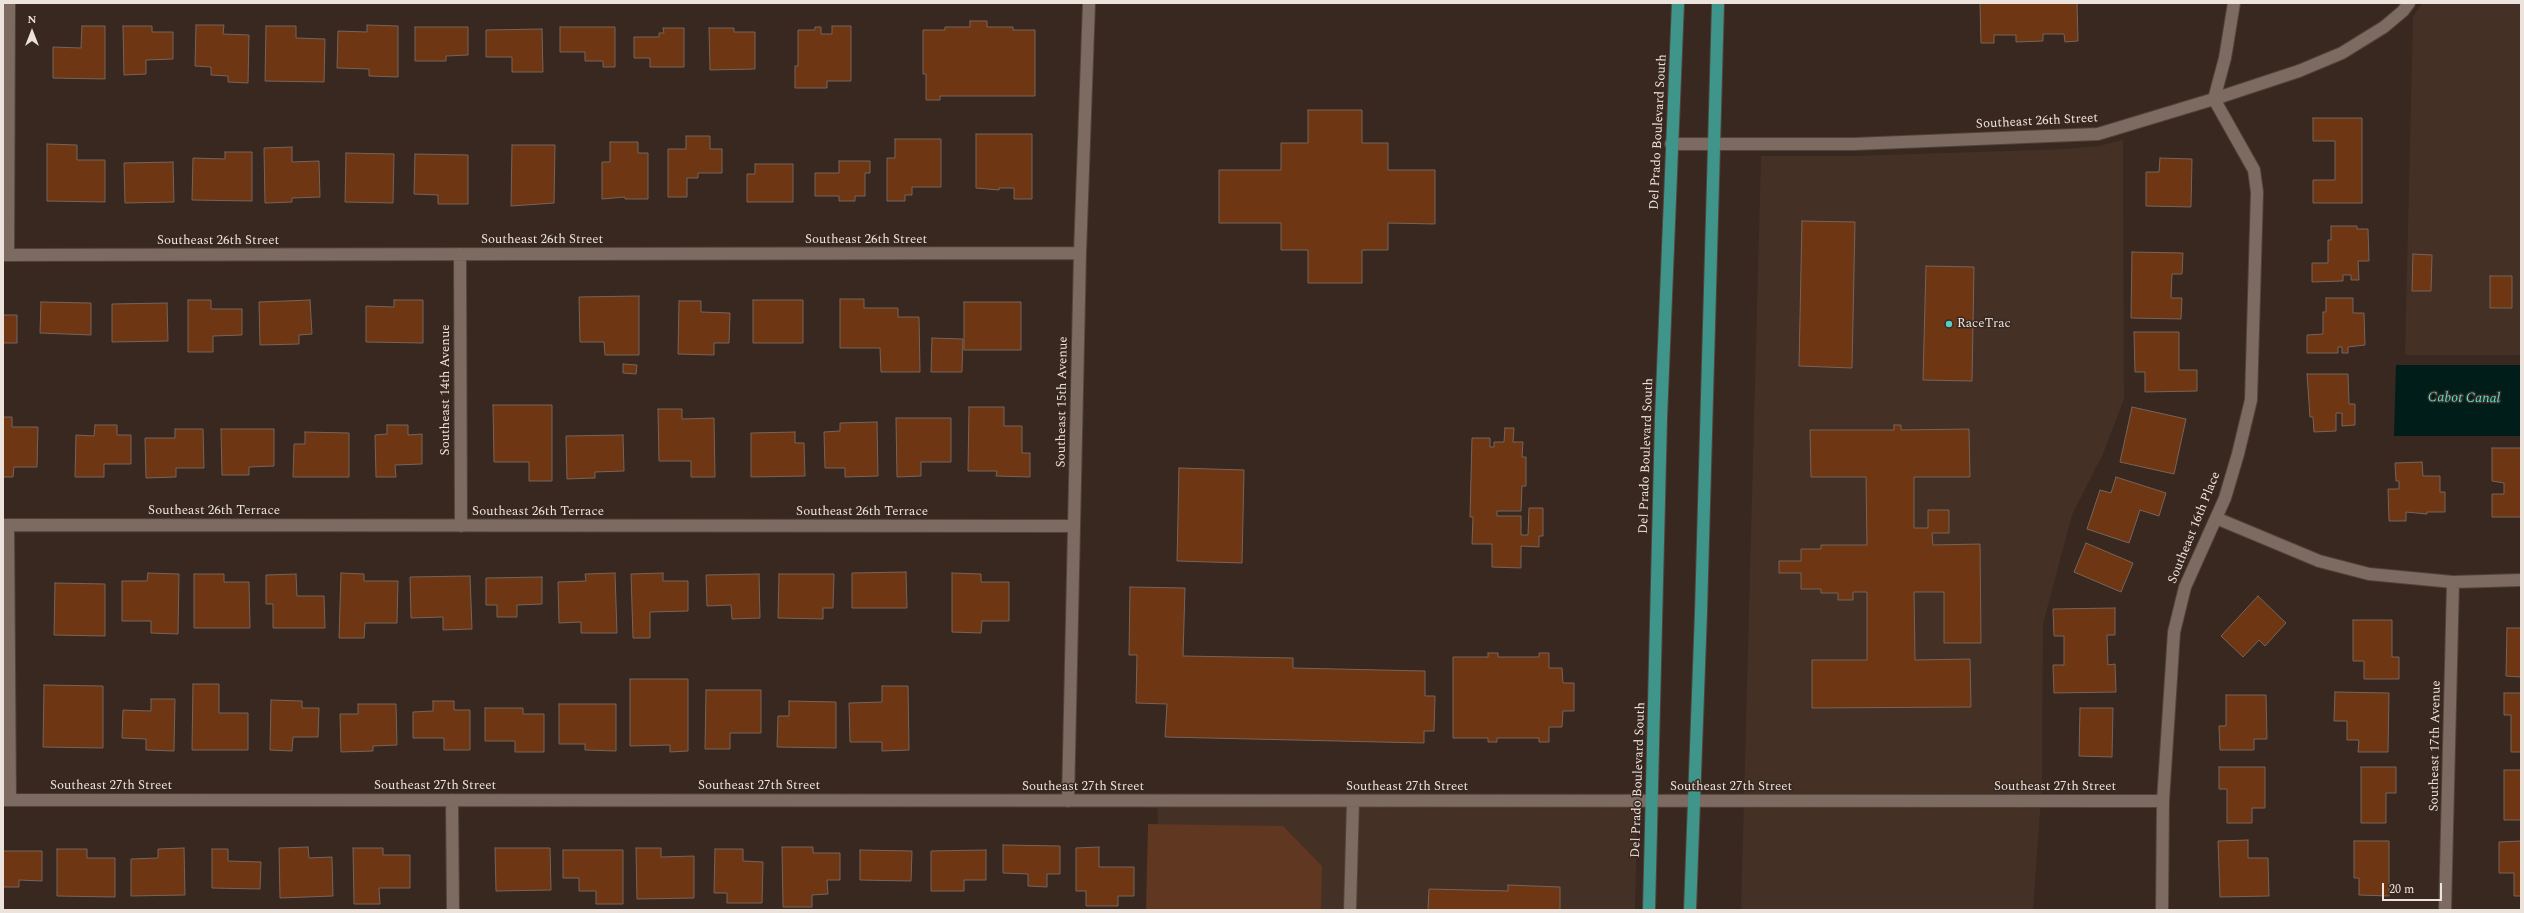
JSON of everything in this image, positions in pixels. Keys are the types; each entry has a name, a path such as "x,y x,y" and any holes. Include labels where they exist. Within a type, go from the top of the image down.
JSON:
{"main road":[{"name":"Del Prado Boulevard South","path":"1649,910 1653,801 1661,418 1678,3"},
{"path":"1690,910 1701,612 1718,3"}],"street":[{"path":"5,255 9,3"},
{"name":"Southeast 15th Avenue","path":"1068,801 1080,253 1089,3"},
{"path":"2214,99 2225,58 2234,3"},
{"name":"Southeast 26th Street","path":"1672,144 1854,144 2083,136 2124,128 2299,71 2342,53 2384,27 2403,11 2409,3"},
{"name":"Southeast 16th Place","path":"2162,910 2163,801 2174,632 2185,587 2216,518 2238,454 2251,400 2257,192 2254,170 2214,99"},
{"name":"Southeast 26th Street","path":"5,255 1080,253"},
{"name":"Southeast 14th Avenue","path":"460,254 460,526"},
{"path":"2216,518 2320,562 2344,569 2369,574 2453,582 2521,580"},
{"path":"5,525 7,800"},
{"name":"Southeast 26th Terrace","path":"5,525 1074,526"},
{"name":"Southeast 17th Avenue","path":"2445,910 2453,582"},
{"name":"Southeast 27th Street","path":"7,800 2163,801"},
{"path":"452,800 453,910"},
{"path":"1350,910 1353,801"}],"shaded area":[{"path":"2423,3 2521,3 2521,355 2405,355 2413,16"},
{"path":"2123,140 2124,399 2103,454 2072,515 2043,624 2042,784 2033,910 1741,910 1761,156 1854,156 2067,149 2099,146"},
{"path":"1157,794 1638,796 1635,910 1160,910"},
{"path":"1148,824 1283,826 1322,866 1321,910 1146,910"}],"water":[{"name":"Cabot Canal","path":"2396,365 2521,365 2521,436 2394,436"}],"building":[{"path":"1980,3 2077,3 2078,41 2065,42 2064,34 2043,34 2043,41 2016,42 2016,35 1994,35 1994,43 1981,43"},
{"path":"970,21 987,21 987,27 1013,27 1013,30 1035,30 1035,96 940,96 940,100 926,100 926,74 923,74 923,30 945,30 945,27 970,27"},
{"path":"196,25 224,25 223,34 249,35 248,83 228,82 228,76 211,75 211,67 195,66"},
{"path":"367,25 398,26 398,77 369,76 369,69 337,68 338,31 367,32"},
{"path":"82,26 105,26 105,79 53,78 53,47 81,48"},
{"path":"123,26 152,26 152,32 173,32 173,59 146,60 146,74 124,75"},
{"path":"266,26 296,26 296,38 325,39 324,82 265,81"},
{"path":"832,26 851,26 851,81 827,81 827,88 795,88 795,66 798,66 798,30 815,30 815,27 821,27 821,34 832,34"},
{"path":"415,27 468,27 468,55 446,56 446,61 415,61"},
{"path":"560,27 615,27 615,67 603,67 603,61 585,61 585,52 560,52"},
{"path":"663,28 684,28 684,67 650,67 650,58 634,58 634,37 659,37 659,33 664,33"},
{"path":"709,28 734,28 734,32 755,32 755,69 710,70"},
{"path":"542,29 543,72 512,72 512,57 486,57 486,30"},
{"path":"1308,110 1362,110 1362,143 1388,143 1388,170 1435,170 1435,224 1388,223 1388,250 1362,250 1362,283 1308,283 1308,250 1281,250 1281,223 1219,223 1219,170 1281,170 1281,143 1308,143"},
{"path":"2313,118 2362,118 2362,203 2313,203 2313,180 2335,180 2335,141 2313,141"},
{"path":"976,134 1032,134 1032,199 1014,199 1014,188 999,188 999,190 976,188"},
{"path":"686,136 710,136 710,149 722,149 722,173 698,173 698,178 687,178 687,197 668,197 668,149 686,149"},
{"path":"895,139 941,139 941,187 912,187 912,195 905,195 905,201 887,201 887,158 895,158"},
{"path":"610,142 638,142 638,153 648,153 648,199 625,199 625,197 602,199 602,162 610,162"},
{"path":"47,144 77,145 77,160 105,160 105,202 47,201"},
{"path":"512,145 555,145 554,203 511,206"},
{"path":"292,147 292,162 319,161 320,197 292,198 292,202 265,203 264,148"},
{"path":"225,152 252,152 252,201 192,200 193,158 225,159"},
{"path":"346,153 394,154 393,203 345,202"},
{"path":"415,154 468,155 468,204 438,204 438,195 414,194"},
{"path":"2160,158 2192,159 2191,207 2146,206 2146,172 2159,172"},
{"path":"839,161 870,161 870,173 865,173 865,196 855,196 855,201 839,201 839,196 815,196 815,173 839,173"},
{"path":"173,162 174,202 125,203 124,163"},
{"path":"755,164 793,164 793,202 747,202 747,174 755,174"},
{"path":"1802,221 1855,222 1852,368 1799,366"},
{"path":"2331,226 2357,226 2357,229 2368,229 2369,261 2358,261 2359,280 2351,280 2351,275 2343,275 2343,281 2312,282 2312,263 2328,263 2328,240 2331,240"},
{"path":"2132,252 2183,253 2182,274 2172,274 2171,298 2182,298 2181,319 2131,318"},
{"path":"2413,254 2432,255 2431,291 2412,291"},
{"name":"RaceTrac","path":"1926,266 1974,267 1972,381 1923,380"},
{"path":"2490,276 2512,276 2512,308 2490,308"},
{"path":"639,296 639,355 605,355 604,342 580,342 579,297"},
{"path":"2326,298 2353,298 2353,313 2364,313 2365,345 2348,347 2348,353 2342,353 2342,347 2338,347 2338,353 2307,353 2307,335 2323,334 2323,312 2326,312"},
{"path":"840,299 864,299 864,308 898,308 898,317 919,317 920,372 881,372 880,348 840,348"},
{"path":"188,300 211,300 211,309 242,309 242,335 213,336 213,352 188,352"},
{"path":"310,300 312,334 299,335 299,344 260,345 259,302"},
{"path":"394,300 423,300 423,343 366,342 366,306 394,307"},
{"path":"753,300 803,300 803,343 753,343"},
{"path":"679,301 701,301 701,312 730,313 729,343 714,343 714,355 678,354"},
{"path":"41,302 91,303 91,335 40,333"},
{"path":"964,302 1021,302 1021,350 964,350"},
{"path":"167,303 168,341 112,342 112,304"},
{"path":"3,315 17,315 17,343 3,343"},
{"path":"2134,332 2179,332 2179,370 2197,370 2197,391 2145,392 2145,372 2135,372"},
{"path":"932,338 963,339 962,372 931,372"},
{"path":"623,364 637,365 636,374 623,373"},
{"path":"2307,374 2348,374 2349,404 2355,404 2355,425 2342,426 2342,413 2336,413 2336,431 2314,432 2313,417 2310,417"},
{"path":"493,405 552,405 552,481 529,481 529,462 494,462"},
{"path":"969,407 1004,407 1004,426 1022,426 1022,453 1030,453 1030,477 996,476 997,471 968,471"},
{"path":"2132,407 2186,419 2174,474 2120,462"},
{"path":"658,409 682,409 682,419 714,418 715,477 691,477 691,461 659,461"},
{"path":"3,417 12,417 12,427 38,427 37,467 14,467 13,477 3,477"},
{"path":"896,418 951,418 951,462 921,462 921,476 897,477"},
{"path":"877,422 878,476 845,477 845,468 825,468 824,432 840,431 840,423"},
{"path":"95,425 117,425 117,435 131,435 131,464 104,464 104,477 75,477 76,435 94,436"},
{"path":"387,425 408,425 408,435 422,434 422,464 395,465 396,477 376,477 375,435 387,434"},
{"path":"1894,425 1901,425 1901,430 1969,429 1970,477 1914,477 1914,528 1928,528 1928,510 1949,510 1949,533 1932,533 1933,545 1980,544 1981,643 1944,643 1944,592 1914,592 1915,660 1970,659 1971,707 1812,708 1812,660 1867,660 1867,592 1853,592 1853,600 1838,600 1838,593 1821,593 1821,589 1801,589 1801,573 1779,573 1779,561 1801,561 1801,549 1821,549 1821,545 1867,545 1866,477 1811,477 1810,430 1894,430"},
{"path":"1505,428 1514,428 1513,442 1523,442 1522,457 1526,457 1526,486 1522,486 1521,511 1497,511 1497,516 1521,516 1521,535 1528,535 1529,508 1543,508 1543,536 1539,536 1539,547 1521,546 1521,568 1492,567 1492,544 1472,544 1473,517 1470,517 1472,438 1490,438 1490,447 1494,447 1494,442 1504,442"},
{"path":"175,429 203,429 204,468 176,468 176,477 146,478 145,438 175,438"},
{"path":"221,429 274,429 274,466 249,467 249,475 222,475"},
{"path":"305,432 349,433 349,477 293,477 294,444 305,444"},
{"path":"795,432 795,443 804,443 805,476 751,477 751,433"},
{"path":"623,435 624,471 595,472 595,478 567,479 566,436"},
{"path":"2492,448 2521,448 2521,517 2492,517 2492,494 2504,494 2504,483 2492,481"},
{"path":"2422,462 2423,476 2440,476 2440,492 2445,492 2445,512 2427,512 2427,514 2406,512 2406,521 2389,521 2388,489 2399,489 2399,481 2396,481 2395,463"},
{"path":"1179,468 1244,470 1242,563 1177,561"},
{"path":"2116,477 2166,493 2159,516 2140,510 2129,543 2087,529 2100,490 2111,493"},
{"path":"2086,543 2133,563 2121,592 2074,572"},
{"path":"906,572 907,608 852,608 852,573"},
{"path":"148,573 179,574 178,634 151,633 151,621 122,621 122,581 147,581"},
{"path":"341,573 364,574 364,581 398,581 397,623 365,623 364,638 339,638"},
{"path":"615,573 617,633 581,633 581,622 559,623 558,582 586,581 585,574"},
{"path":"663,573 663,581 688,581 688,611 650,612 650,638 633,638 631,574"},
{"path":"952,573 981,574 981,582 1009,582 1009,621 982,621 981,633 952,632"},
{"path":"194,574 224,574 224,582 249,582 250,628 194,628"},
{"path":"296,574 297,596 324,596 325,628 273,628 273,604 266,604 266,575"},
{"path":"759,574 760,618 732,619 731,605 707,606 706,575"},
{"path":"779,574 834,574 833,608 823,608 823,619 778,618"},
{"path":"470,576 472,629 443,630 443,617 411,618 410,577"},
{"path":"542,577 542,604 517,605 517,617 497,617 497,605 486,605 486,578"},
{"path":"55,583 105,584 105,636 54,635"},
{"path":"1130,587 1185,588 1183,656 1293,658 1293,668 1425,671 1425,696 1435,696 1434,731 1424,731 1424,743 1165,737 1167,704 1136,703 1137,655 1129,655"},
{"path":"2258,596 2286,623 2265,646 2259,640 2243,657 2221,636"},
{"path":"2115,608 2115,635 2107,635 2108,665 2115,664 2116,692 2054,693 2053,665 2064,665 2064,636 2054,636 2053,609"},
{"path":"2353,620 2392,620 2392,657 2399,657 2399,679 2364,679 2364,661 2353,661"},
{"path":"2507,628 2521,628 2521,677 2506,676"},
{"path":"1488,653 1498,653 1498,657 1539,657 1539,653 1549,653 1549,668 1562,668 1563,683 1574,683 1574,711 1563,711 1562,727 1549,727 1549,742 1539,742 1539,738 1497,738 1497,742 1488,742 1488,738 1453,738 1453,657 1488,657"},
{"path":"630,679 688,679 688,751 670,752 670,745 630,746"},
{"path":"193,684 219,684 219,713 248,713 248,750 192,750"},
{"path":"44,685 103,686 103,748 43,747"},
{"path":"882,686 908,686 909,750 882,751 882,742 850,742 849,703 882,702"},
{"path":"706,690 761,690 761,733 730,733 730,749 705,749"},
{"path":"2335,692 2389,693 2388,752 2358,752 2359,740 2347,740 2347,721 2334,721"},
{"path":"2504,693 2521,693 2521,752 2511,752 2511,715 2504,715"},
{"path":"2226,695 2266,695 2267,739 2254,739 2254,750 2220,750 2219,726 2226,726"},
{"path":"151,699 175,699 174,751 146,750 146,739 122,738 123,710 151,711"},
{"path":"271,700 302,701 302,708 319,708 318,737 293,737 292,751 270,750"},
{"path":"433,701 454,701 454,710 470,710 470,750 444,750 444,738 413,738 413,712 433,711"},
{"path":"789,701 836,702 836,748 777,747 778,716 789,716"},
{"path":"358,704 396,704 397,745 373,746 373,751 341,752 340,714 358,714"},
{"path":"559,704 616,704 616,751 585,750 585,744 559,744"},
{"path":"485,708 523,708 523,714 544,714 544,752 515,752 515,741 485,741"},
{"path":"2080,708 2113,708 2112,757 2079,756"},
{"path":"2219,767 2265,767 2265,808 2252,808 2252,823 2227,823 2227,789 2219,789"},
{"path":"2361,767 2396,767 2396,793 2386,793 2386,823 2361,823"},
{"path":"2504,770 2521,770 2521,820 2504,820"},
{"path":"2248,840 2248,858 2268,858 2269,896 2220,897 2218,841"},
{"path":"2354,841 2389,841 2389,896 2359,895 2359,878 2354,878"},
{"path":"2521,841 2521,896 2514,896 2514,873 2499,873 2499,842"},
{"path":"1003,845 1060,846 1060,874 1047,874 1047,887 1028,886 1028,874 1003,873"},
{"path":"308,847 309,858 332,857 333,896 280,898 279,848"},
{"path":"782,847 813,847 813,853 840,853 840,880 827,880 828,894 812,895 812,907 783,907"},
{"path":"1099,847 1099,867 1134,867 1134,896 1118,896 1118,906 1086,906 1086,891 1076,891 1076,848"},
{"path":"184,848 185,895 131,896 131,859 158,858 158,849"},
{"path":"353,848 383,848 383,855 410,855 410,888 379,888 380,904 354,904"},
{"path":"495,848 550,848 551,890 496,891"},
{"path":"636,848 661,848 661,857 694,856 694,898 637,899"},
{"path":"57,849 87,849 87,858 115,858 115,897 57,896"},
{"path":"212,849 228,849 228,861 261,862 260,889 212,888"},
{"path":"715,849 743,849 743,861 763,862 762,903 727,903 727,893 714,893"},
{"path":"563,850 623,850 623,904 596,904 596,891 579,891 579,878 563,878"},
{"path":"860,850 912,851 911,881 860,880"},
{"path":"986,850 986,880 964,880 964,891 931,891 931,851"},
{"path":"3,851 42,851 42,881 19,880 19,887 3,887"},
{"path":"1508,885 1560,887 1560,910 1428,910 1429,889 1508,891"}],"place":[{"name":"RaceTrac","path":"1949,324"}]}
